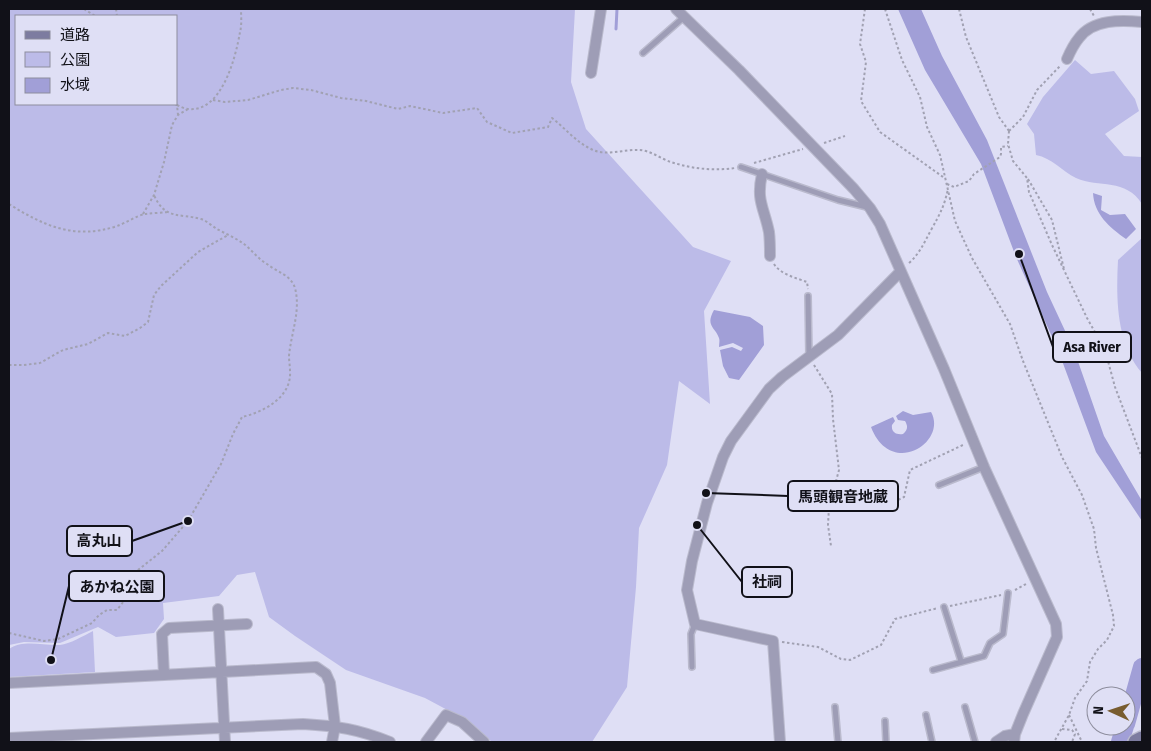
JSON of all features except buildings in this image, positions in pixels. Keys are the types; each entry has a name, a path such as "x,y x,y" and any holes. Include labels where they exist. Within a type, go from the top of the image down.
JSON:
{"street":[{"path":"591,73 601,9"},
{"path":"676,9 813,146 870,208 880,224 944,369 984,467 1056,624 1057,637 1014,738 1005,736 996,742"},
{"path":"1066,59 1079,38 1088,29 1100,24 1124,20 1142,22"},
{"path":"762,174 759,188 760,203 769,232 770,256"},
{"path":"780,742 773,641 695,624 688,590 692,561 702,521 723,457 731,441 769,389 790,370 838,335 900,272"},
{"path":"218,608 225,742"},
{"path":"164,675 162,634 169,628 247,624"},
{"path":"9,683 316,667 326,674 330,683 334,726 332,742"},
{"path":"426,742 446,715 462,722 484,742"},
{"path":"9,738 303,724 334,726 367,733 390,742"},
{"path":"1136,742 1142,739"}],"lane":[{"path":"643,53 684,16"},
{"path":"741,167 838,200 870,208"},
{"path":"808,296 809,357"},
{"path":"939,485 984,467"},
{"path":"933,670 984,656 990,643 1003,634 1008,593"},
{"path":"944,607 961,662"},
{"path":"692,667 692,634 695,624"},
{"path":"835,707 838,742"},
{"path":"965,707 975,742"},
{"path":"926,714 932,742"},
{"path":"885,721 886,742"}],"path":[{"path":"143,214 154,194 164,162 172,125 178,115 188,109 206,105 213,100 234,62 241,30 241,9"},
{"path":"865,9 860,44 866,62 861,101 880,132 944,178"},
{"path":"886,9 902,60 920,97 928,127 940,154 955,221 972,258 1010,324 1062,457 1082,495 1094,530 1096,548 1114,626 1090,662 1087,681 1075,698 1069,715 1054,742"},
{"path":"959,9 966,37 999,116 1009,131 1008,144 1013,161 1027,178 1052,220 1065,271"},
{"path":"1009,131 1023,117 1037,90 1066,59"},
{"path":"213,100 225,102 248,100 293,88 311,90 398,109 410,106 443,113 477,108 487,122 512,133 548,127 552,118 591,150 604,154 619,150 642,150 670,162 696,168 720,170 741,167 845,136"},
{"path":"178,115 176,105 188,109"},
{"path":"947,184 954,186 965,183 1002,154 1001,146 1008,147 1008,144"},
{"path":"1027,178 1029,192 1065,271 1105,350 1115,387 1130,424 1135,444 1142,458"},
{"path":"900,272 923,248 942,211 948,188"},
{"path":"154,194 158,205 168,212"},
{"path":"9,204 36,221 60,230 93,231 115,227 143,214 168,212 202,220 244,244 267,265 285,274 294,285 298,300 289,357 291,374 287,389 282,397 268,407 254,415 242,418 233,434 221,464 188,521 162,551 133,574 124,588 124,600 117,610 107,610 92,623 58,639 44,641 9,633"},
{"path":"9,364 40,363 63,350 88,344 108,333 125,336 140,328 148,322 154,295 161,286 198,252 228,235"},
{"path":"770,256 776,267 787,274 807,282 808,296"},
{"path":"809,357 832,394 839,470 830,507 828,525 831,546"},
{"path":"830,507 894,502 904,497 910,470 973,440"},
{"path":"773,641 818,647 841,659 850,660 881,646 894,619 1008,593 1034,578"},
{"path":"1069,715 1082,742"},
{"path":"1062,729 1072,730 1075,734 1072,742"}],"green space":[{"path":"9,9 575,9 571,82 586,129 693,247 731,261 704,311 710,404 679,381 667,465 639,528 627,687 592,742 492,742 468,721 425,698 346,670 269,617 255,572 237,575 219,596 163,603 164,619 154,633 116,637 98,627 60,643 24,642 9,645"},
{"path":"1075,60 1091,74 1114,71 1135,99 1139,111 1105,134 1124,156 1142,157 1142,204 1128,190 1076,178 1047,159 1036,155 1034,134 1027,124 1043,97"},
{"path":"1142,238 1142,373 1133,361 1122,334 1117,289 1118,260"},
{"path":"93,631 95,672 9,677 9,649 21,644 60,645 76,640"}],"water":[{"path":"898,9 921,9 942,56 987,140 1047,292 1074,350 1104,436 1142,501 1142,521 1096,452 1058,350 1016,257 981,164 925,70"},
{"path":"1093,193 1102,196 1101,210 1110,215 1125,214 1136,229 1126,239 1114,230 1099,214"},
{"path":"714,310 750,317 763,326 764,345 739,380 729,378 723,366 720,350 732,347 741,351 743,348 733,343 719,347 719,338 710,320"},
{"path":"903,411 913,415 931,412 934,423 932,434 925,444 915,450 903,453 891,451 880,443 871,427 893,417 895,421 892,425 893,431 903,434 907,429 906,423 905,421 898,420 896,416"}],"waterway":[{"path":"616,29 617,9"},
{"path":"1136,688 1142,667"},
{"path":"1138,685 1142,689"},
{"path":"1120,742 1122,736"}],"place":[{"name":"Asa River","path":"1019,254"},
{"name":"馬頭観音地蔵","path":"706,493"},
{"name":"高丸山","path":"188,521"},
{"name":"社祠","path":"697,525"},
{"name":"あかね公園","path":"51,660"}]}
